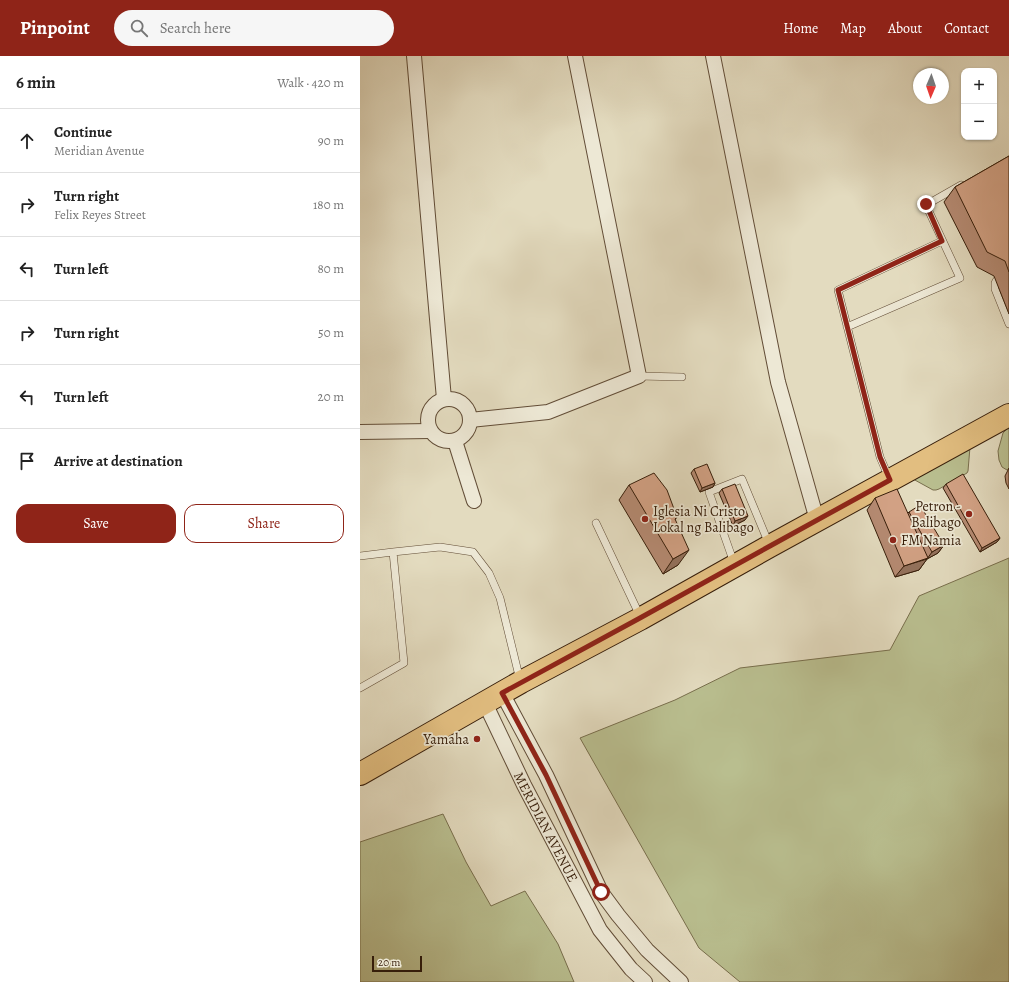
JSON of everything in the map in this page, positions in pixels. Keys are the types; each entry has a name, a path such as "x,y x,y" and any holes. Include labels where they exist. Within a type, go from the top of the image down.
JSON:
{"main road":[{"path":"360,774 521,682 1009,415"}],"street":[{"path":"414,56 444,399"},
{"path":"470,420 548,412 639,376 575,56"},
{"path":"713,56 778,382 817,520"},
{"path":"450,399 456,400 466,408 470,420 468,430 464,435 455,441 448,442 434,437 430,431 427,420 430,409 439,401 450,399"},
{"path":"360,432 430,431"},
{"path":"455,441 474,501"},
{"name":"MERIDIAN AVENUE","path":"493,698 524,785 600,930 631,969 646,982"},
{"name":"MERIDIAN AVENUE","path":"493,698 546,775 601,892 647,950 681,982"}],"lane":[{"path":"847,327 960,278 926,204 967,182"},
{"path":"890,480 880,457 838,290 942,241"},
{"path":"996,281 995,289 1009,324"},
{"path":"639,376 682,377"},
{"path":"735,565 709,492 742,479 770,546"},
{"path":"596,523 640,618"},
{"path":"360,556 440,547 473,552 489,573 500,598 521,682"},
{"path":"360,688 404,663 393,552"}],"green space":[{"path":"1009,427 1009,469 1007,470 1002,467 999,460 998,451 1003,433"},
{"path":"970,447 967,473 939,489 933,490 913,479"},
{"path":"1009,558 1009,982 740,982 699,948 580,738 675,700 740,668 890,650 919,596"},
{"path":"443,814 466,862 491,906 525,891 558,944 574,982 360,982 360,842"}],"building":[{"path":"1009,156 1009,272 1005,261 987,252 955,187"},
{"path":"707,464 715,483 702,488 694,469"},
{"path":"654,473 667,490 677,517 675,519 689,550 673,559 629,485"},
{"name":"Petron - Balibago","path":"963,474 1000,538 982,548 946,484"},
{"path":"735,484 748,516 735,521 722,489"},
{"path":"897,489 928,558 904,566 875,498"},
{"path":"920,505 944,545 932,552 909,512"}],"place":[{"name":"Petron - Balibago","path":"969,514"},
{"name":"Iglesia Ni Cristo Lokal ng Balibago","path":"645,519"},
{"name":"FM Namia","path":"893,540"},
{"name":"Yamaha","path":"477,739"}],"route":[{"path":"601,892 546,775 502,693 890,480 880,457 838,290 942,241 926,204"}]}
